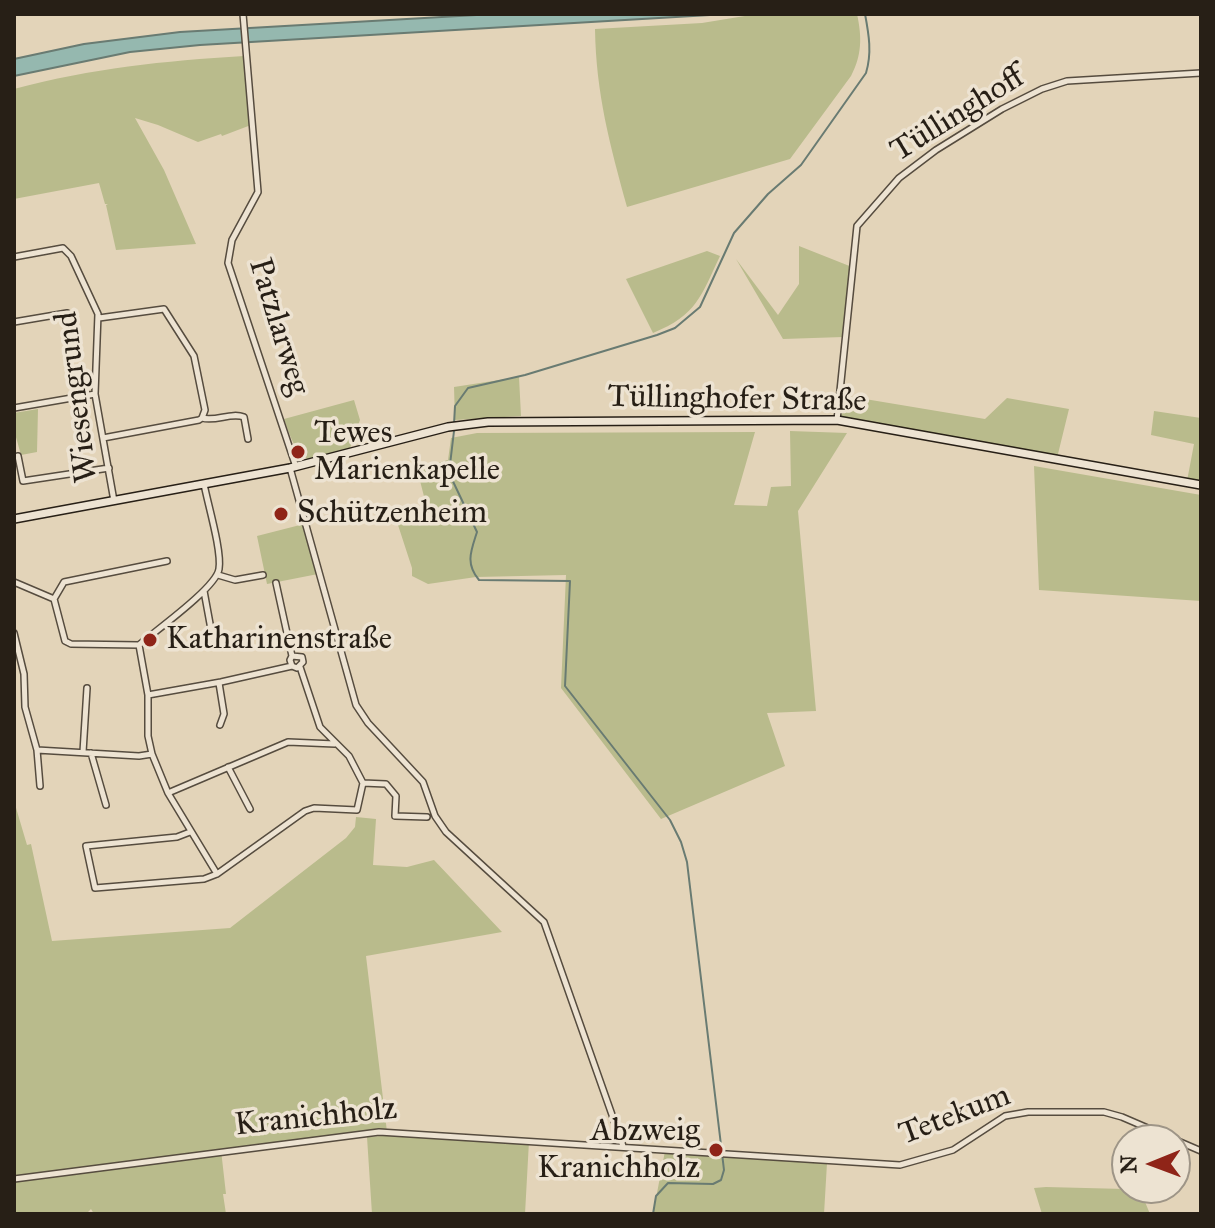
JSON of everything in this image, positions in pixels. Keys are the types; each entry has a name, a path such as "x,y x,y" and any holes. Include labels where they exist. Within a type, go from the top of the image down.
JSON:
{"main road":[{"name":"Tüllinghofer Straße","path":"293,467 460,425 502,422 837,420 1201,485"},
{"path":"14,519 293,467"}],"street":[{"name":"Patzlarweg","path":"243,16 258,192 232,240 228,263 293,467"},
{"name":"Tüllinghoff","path":"837,420 857,226 899,178 936,150 1002,109 1042,89 1067,81 1201,73"},
{"name":"Wiesengrund","path":"14,257 63,248 71,256 99,318 95,394 114,501"},
{"path":"99,318 164,309 194,356 205,410 202,418"},
{"path":"14,322 67,313"},
{"path":"14,408 95,394"},
{"path":"103,438 202,418 209,420 239,415 244,417 248,439"},
{"path":"18,456 23,481 109,468"},
{"path":"293,467 356,705 368,723 423,782 435,816 446,832 544,922 623,1146"},
{"path":"167,561 64,582 54,599 65,641 71,644 139,645 204,591 218,575 219,561 204,484"},
{"path":"218,575 235,580 263,575"},
{"path":"14,582 54,599"},
{"path":"276,583 292,666"},
{"path":"204,591 213,640"},
{"path":"14,633 24,674 25,707 37,750 40,786"},
{"path":"139,645 148,695 148,736 152,754 168,793 217,874"},
{"path":"190,832 177,837 86,846 95,888 204,879 217,874 305,811 314,808 357,810 363,783 349,756 320,727 300,667 302,657 292,656"},
{"path":"148,695 292,666 300,667"},
{"path":"219,683 224,714 220,725"},
{"path":"83,752 87,688"},
{"path":"315,743 320,727"},
{"path":"168,793 288,742 336,744"},
{"path":"37,750 139,756 152,754"},
{"path":"91,753 106,805"},
{"path":"228,767 250,809"},
{"path":"363,783 386,784 396,796 395,816 427,817"},
{"name":"Tetekum","path":"623,1146 900,1165 953,1150 1005,1116 1028,1112 1104,1112 1201,1151"},
{"name":"Kranichholz","path":"14,1179 379,1132 623,1146"}],"green space":[{"path":"757,14 857,14 860,46 851,76 790,159 627,207 601,98 595,29 702,23"},
{"path":"244,56 251,125 198,142 135,118 164,170 196,244 116,250 108,204 105,204 99,183 14,199 14,89 128,66"},
{"path":"799,246 852,267 843,337 783,339 736,259 778,315 799,284"},
{"path":"707,251 720,256 696,303 679,319 653,333 626,279"},
{"path":"519,377 521,416 455,420 454,387"},
{"path":"841,395 985,419 1007,398 1069,409 1057,458 839,418"},
{"path":"354,400 360,420 350,448 309,460 304,456 293,442 284,419"},
{"path":"38,409 37,452 21,455 14,430 14,413"},
{"path":"1154,411 1201,418 1201,483 1187,481 1194,444 1151,435"},
{"path":"790,431 847,433 798,511 816,711 767,713 785,766 661,819 561,688 566,575 476,577 428,584 412,576 398,525 429,516 417,469 448,460 451,438 477,433 755,432 734,505 767,506 771,487 791,486"},
{"path":"1034,466 1201,495 1201,601 1039,590"},
{"path":"304,524 318,574 267,584 257,536"},
{"path":"14,801 27,845 31,844 52,941 230,928 346,838 355,827 356,817 376,819 373,865 407,867 434,860 502,932 366,956 387,1132 289,1140 221,1150 226,1214 94,1214 91,1209 86,1214 14,1214"},
{"path":"414,1134 529,1141 525,1214 372,1214 367,1137"},
{"path":"665,1151 827,1163 824,1214 653,1214"},
{"path":"1034,1188 1111,1189 1111,1204 1146,1204 1150,1214 1042,1214"}],"water":[{"path":"494,14 727,14 200,45 130,52 14,76 14,59 84,44 180,32"}],"waterway":[{"path":"454,424 455,406 468,388 525,375 657,335 675,328 700,307 734,233 768,194 801,165 866,73 869,37 865,14"},
{"path":"454,431 449,473 477,532 470,557 475,574 479,580 570,581 565,686 670,820 687,862 724,1170 721,1180 713,1184 668,1183 656,1196 653,1214"}],"place":[{"name":"Tewes Marienkapelle","path":"298,452"},
{"name":"Schützenheim","path":"281,514"},
{"name":"Katharinenstraße","path":"150,640"},
{"name":"Abzweig Kranichholz","path":"716,1150"}]}
